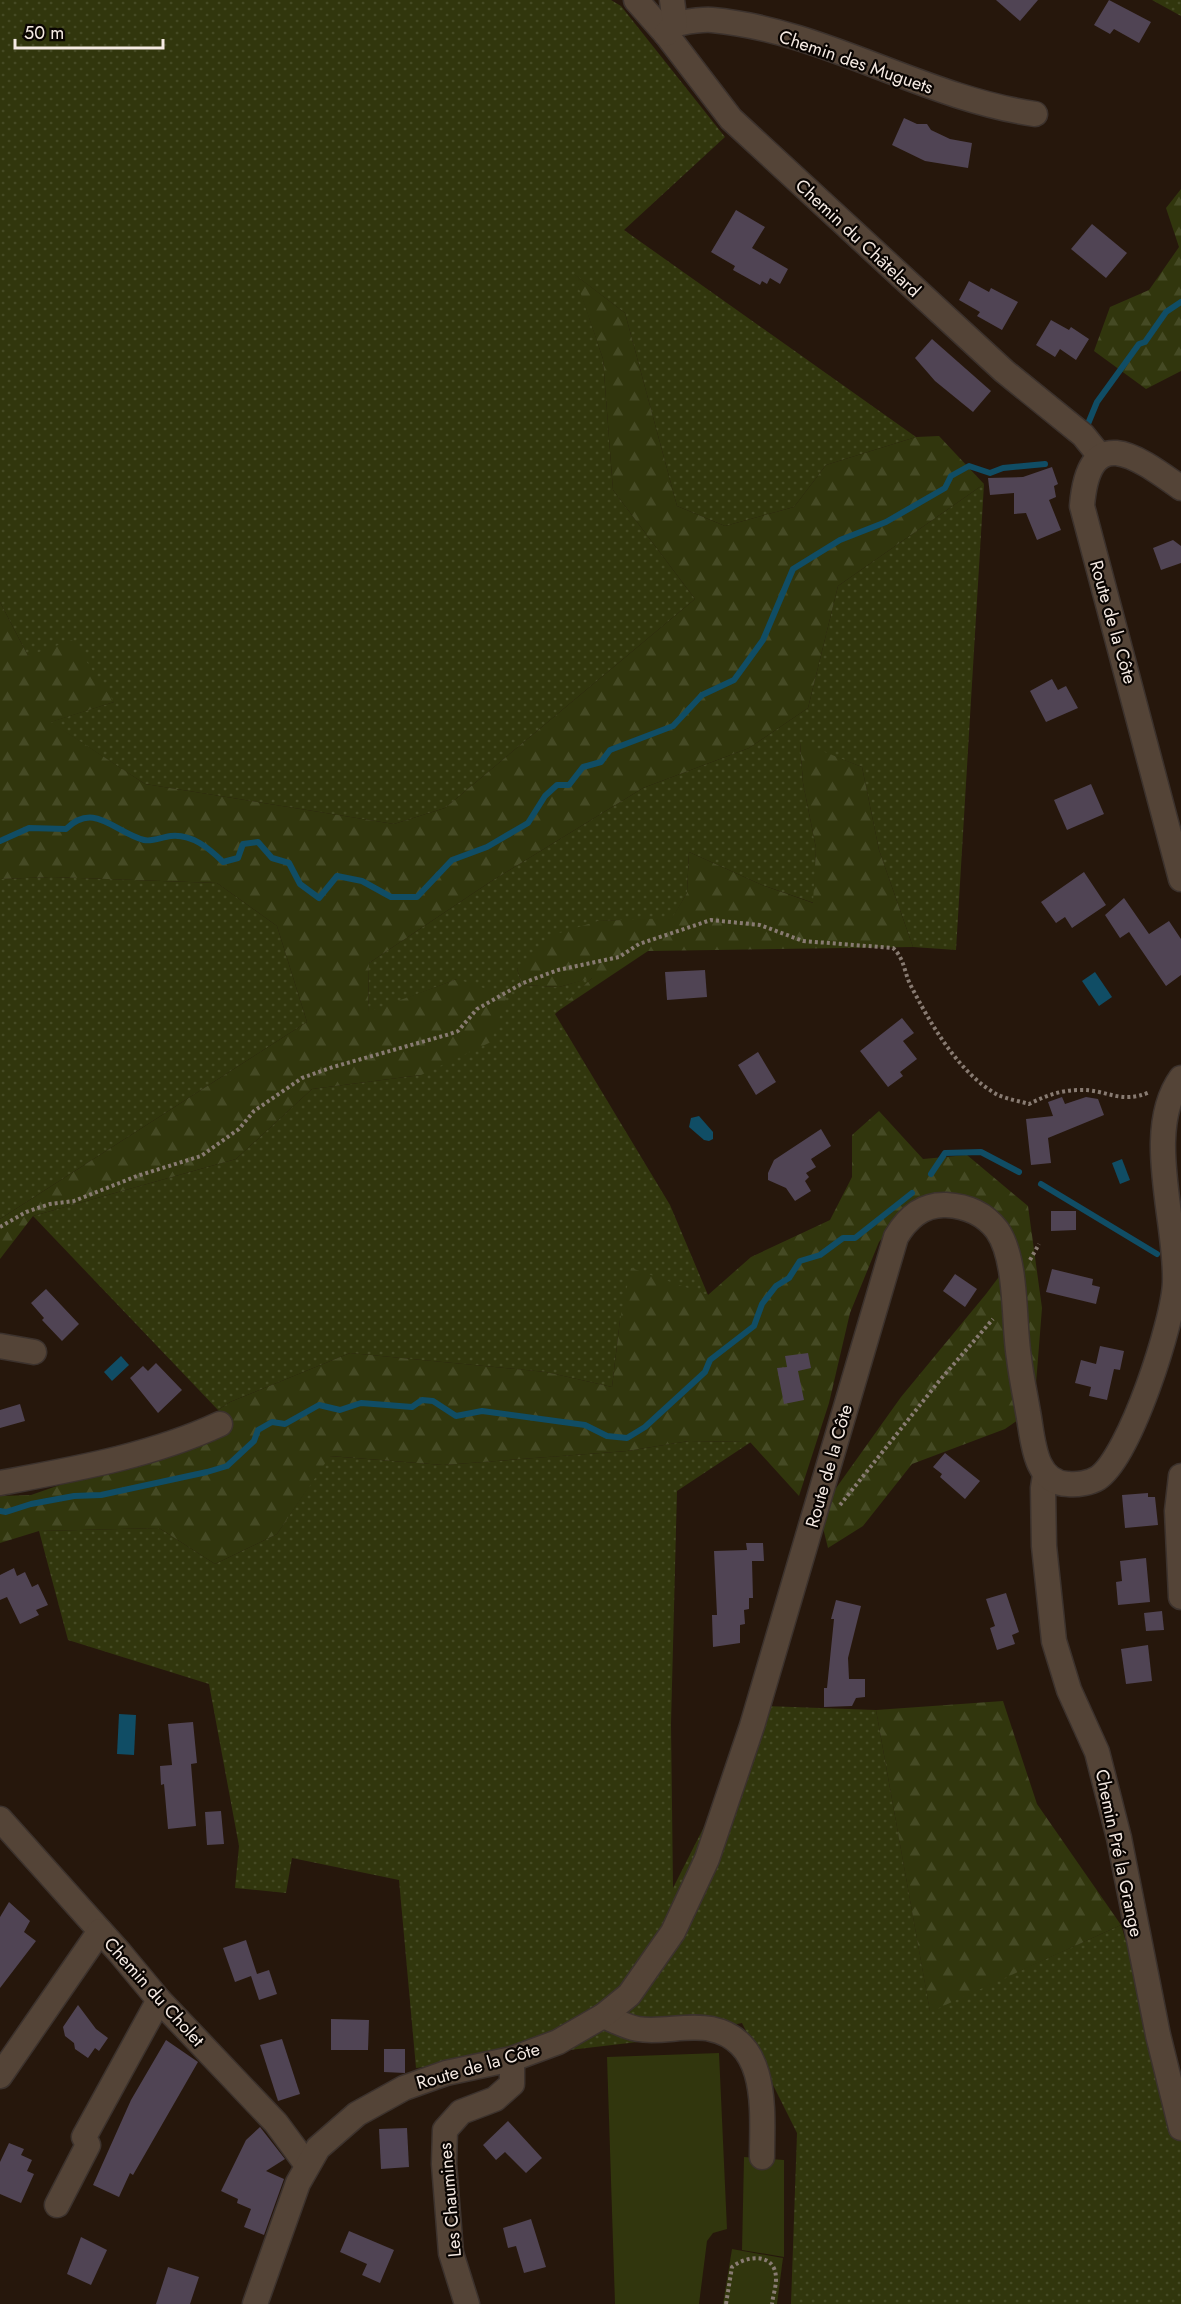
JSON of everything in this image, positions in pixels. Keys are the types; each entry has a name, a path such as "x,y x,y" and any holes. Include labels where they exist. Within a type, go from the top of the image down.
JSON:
{"street":[{"name":"Chemin du Châtelard","path":"636,0 671,19 730,119 1004,371 1083,435 1100,456"},
{"name":"Chemin des Muguets","path":"671,19 710,20 761,29 857,59 944,93 997,109 1035,114"},
{"path":"1100,456 1121,453 1136,457 1181,488"},
{"name":"Route de la Côte","path":"1100,456 1089,468 1084,484 1082,506 1181,879"},
{"path":"1045,1475 1064,1484 1082,1484 1098,1478 1110,1465 1119,1450 1160,1355 1178,1285 1163,1155 1164,1117 1178,1082"},
{"name":"Route de la Côte","path":"255,2304 298,2183 318,2148 379,2100 404,2088 446,2073 512,2059 558,2042 603,2016 629,1995 653,1964 689,1901 752,1726 896,1237 904,1223 935,1204 954,1206 980,1214 1002,1240 1010,1268 1019,1359 1035,1456 1045,1475"},
{"path":"0,1346 34,1352"},
{"path":"0,1483 126,1458 201,1434 220,1424"},
{"name":"Chemin Pré la Grange","path":"1045,1475 1043,1488 1044,1546 1054,1641 1069,1690 1097,1752 1119,1838 1158,2035 1181,2128"},
{"path":"1181,1476 1177,1511 1181,1597"},
{"name":"Chemin du Cholet","path":"0,1819 159,2001 276,2123 307,2165"},
{"path":"0,2076 100,1931"},
{"path":"57,2205 88,2145 84,2137 159,2001"},
{"path":"603,2016 637,2029 712,2029 738,2042 751,2058 762,2091 762,2157"},
{"name":"Les Chaumines","path":"467,2304 451,2253 444,2164 445,2130 461,2112 495,2099 512,2084 512,2059"}],"path":[{"path":"0,1227 26,1212 50,1204 74,1201 137,1176 201,1156 239,1129 254,1111 302,1078 458,1031 477,1010 523,983 558,970 619,957 639,944 711,920 760,925 803,941 893,948 899,953 910,985 938,1031 965,1068 998,1095 1029,1104 1047,1095 1081,1090 1136,1099 1178,1082"},
{"path":"832,1515 940,1380 1012,1297"},
{"path":"726,2304 732,2267 743,2259 758,2257 768,2263 777,2277 772,2304"}],"green space":[{"path":"0,0 611,0 621,6 725,137 624,230 916,437 826,465 794,507 725,526 677,506 625,313 575,275 603,359 613,490 695,599 445,808 394,824 145,784 50,722 114,702 28,656 0,602"},
{"path":"1152,0 1181,0 1181,16"},
{"path":"1181,189 1181,371 1146,389 1094,351 1110,307 1149,290 1179,247 1166,208"},
{"path":"574,274 625,313 677,506 725,526 794,507 826,465 916,437 939,436 984,484 838,586 808,708 749,748 643,788 490,882 369,963 368,1012 457,979 507,996 491,1042 421,1075 312,1089 236,1159 33,1216 0,1259 0,1219 307,1022 277,926 217,883 52,877 0,879 0,602 28,656 72,640 114,702 51,722 145,784 394,824 445,808 695,599 613,490 603,359"},
{"path":"984,484 956,950 913,947 879,850 862,767 800,743 803,783 816,848 814,903 762,885 689,852 687,893 672,919 598,921 517,969 522,985 559,987 593,977 555,1014 670,1205 708,1295 620,1320 612,1387 546,1372 350,1353 230,1402 218,1410 33,1216 236,1159 312,1089 421,1075 457,979 368,1013 369,963 490,882 643,788 749,748 808,708 838,586"},
{"path":"800,742 862,767 879,850 913,947 648,951 555,1013 592,978 559,987 522,985 517,969 553,935 598,921 672,918 687,893 689,852 762,885 813,903 816,848 803,783"},
{"path":"52,877 217,883 277,926 307,1022 0,1219 0,879"},
{"path":"879,1111 923,1159 967,1155 1028,1206 1042,1308 1034,1409 1005,1429 912,1464 863,1526 828,1548 819,1512 901,1397 1013,1258 996,1212 947,1192 906,1210 879,1242 850,1313 829,1403 799,1496 750,1442 689,1441 627,1451 443,1465 330,1456 277,1534 215,1564 159,1528 39,1531 0,1543 0,1496 31,1495 229,1426 218,1410 230,1402 350,1353 546,1372 612,1387 620,1320 631,1268 708,1295 751,1257 830,1220 852,1177 852,1135"},
{"path":"689,1441 751,1442 677,1491 671,1724 673,1888 765,1706 876,1710 930,2011 1121,1925 1181,2123 1181,2304 791,2304 797,2133 742,2023 663,2039 416,2068 399,1880 292,1858 286,1893 235,1888 239,1846 209,1684 68,1640 39,1531 159,1528 215,1564 277,1534 329,1456 443,1465 627,1451"},
{"path":"1003,1701 1037,1804 1121,1925 930,2012 876,1710"},
{"path":"719,2053 727,2229 713,2233 707,2241 699,2304 615,2304 607,2057"},
{"path":"744,2157 784,2160 784,2257 742,2250"},
{"path":"732,2249 783,2258 777,2304 723,2304"}],"water":[{"path":"1095,972 1112,997 1099,1006 1082,981"},
{"path":"699,1116 713,1132 713,1139 709,1141 704,1140 689,1127 691,1118"},
{"path":"1122,1159 1130,1180 1120,1184 1112,1163"},
{"path":"121,1356 129,1365 112,1381 104,1372"},
{"path":"119,1714 136,1715 134,1755 117,1754"}],"building":[{"path":"996,0 1038,0 1020,21"},
{"path":"1109,0 1151,22 1139,43 1114,29 1110,34 1094,25"},
{"path":"904,118 917,124 927,124 931,130 950,139 972,143 968,168 925,161 892,145"},
{"path":"736,210 765,227 752,248 788,269 780,284 770,278 767,284 762,281 760,285 733,270 735,266 711,252"},
{"path":"1092,224 1127,253 1106,278 1071,249"},
{"path":"969,281 989,292 991,288 1018,302 1002,330 977,316 980,312 959,300"},
{"path":"1051,320 1069,330 1071,327 1089,339 1076,360 1060,349 1055,357 1036,345"},
{"path":"932,339 991,391 973,412 935,381 915,358"},
{"path":"1052,467 1058,484 1054,486 1056,497 1049,500 1061,530 1037,540 1026,513 1014,514 1014,493 990,495 988,478 1023,477"},
{"path":"1173,540 1181,546 1181,563 1161,570 1153,548"},
{"path":"1052,679 1058,690 1066,686 1078,708 1046,722 1030,691"},
{"path":"1091,784 1104,814 1067,830 1054,800"},
{"path":"1084,872 1106,905 1072,928 1065,917 1056,923 1041,902"},
{"path":"1124,898 1149,934 1169,921 1181,939 1181,975 1166,986 1129,932 1120,938 1105,915"},
{"path":"705,970 707,997 667,1000 665,972"},
{"path":"902,1018 914,1033 903,1041 917,1059 900,1072 903,1076 888,1087 860,1051"},
{"path":"758,1052 776,1082 756,1095 738,1065"},
{"path":"1062,1097 1065,1104 1086,1097 1098,1099 1104,1115 1048,1138 1051,1163 1031,1165 1026,1119 1053,1116 1048,1102"},
{"path":"821,1129 831,1146 811,1159 816,1167 806,1173 809,1177 805,1181 811,1191 795,1201 786,1188 768,1180 768,1173 774,1160"},
{"path":"1051,1211 1076,1211 1076,1230 1051,1231"},
{"path":"1052,1269 1093,1279 1092,1285 1100,1287 1096,1304 1046,1292"},
{"path":"955,1274 977,1289 965,1307 943,1291"},
{"path":"46,1289 79,1324 62,1341 42,1320 44,1318 31,1303"},
{"path":"1100,1346 1124,1351 1120,1370 1114,1369 1107,1400 1089,1396 1091,1387 1075,1383 1081,1360 1096,1364"},
{"path":"808,1353 811,1368 798,1371 804,1400 784,1404 777,1368 787,1367 785,1356"},
{"path":"156,1363 182,1390 158,1413 130,1378 143,1366 148,1371"},
{"path":"20,1404 25,1421 0,1428 0,1410"},
{"path":"945,1453 980,1481 965,1499 940,1477 942,1474 933,1467"},
{"path":"1148,1493 1148,1497 1155,1497 1158,1525 1125,1528 1122,1495"},
{"path":"746,1543 763,1543 764,1561 752,1561 753,1598 749,1598 749,1609 744,1610 745,1624 740,1625 740,1643 713,1647 712,1615 717,1615 714,1551 747,1550"},
{"path":"1146,1558 1150,1602 1118,1605 1116,1582 1122,1581 1120,1561"},
{"path":"14,1568 17,1576 25,1572 32,1587 38,1584 48,1605 36,1610 39,1615 20,1624 7,1597 0,1600 0,1575"},
{"path":"1006,1593 1019,1632 1012,1635 1015,1644 997,1650 990,1628 995,1626 986,1599"},
{"path":"836,1600 861,1606 848,1658 849,1679 865,1679 865,1697 856,1698 852,1706 824,1707 824,1688 827,1688 834,1619 831,1619"},
{"path":"1162,1611 1164,1630 1146,1631 1144,1613"},
{"path":"1148,1645 1152,1681 1126,1684 1121,1649"},
{"path":"193,1722 197,1763 191,1764 196,1826 168,1829 160,1766 172,1765 168,1724"},
{"path":"221,1811 224,1844 207,1845 205,1812"},
{"path":"9,1902 30,1921 24,1932 36,1941 0,1988 0,1917"},
{"path":"246,1940 257,1974 269,1970 277,1994 259,2000 251,1976 235,1982 223,1948"},
{"path":"78,2005 96,2029 108,2038 99,2051 95,2048 88,2058 75,2049 74,2043 65,2036 63,2027"},
{"path":"331,2019 369,2020 368,2050 331,2050"},
{"path":"282,2039 300,2094 278,2101 260,2045"},
{"path":"166,2040 198,2062 133,2175 130,2173 119,2197 93,2185 131,2100"},
{"path":"384,2049 405,2049 405,2073 384,2072"},
{"path":"508,2121 542,2158 526,2173 505,2152 496,2160 483,2145"},
{"path":"260,2127 285,2159 266,2171 284,2179 264,2235 244,2227 251,2209 237,2203 238,2199 221,2191 246,2140"},
{"path":"407,2128 409,2167 381,2169 379,2129"},
{"path":"9,2143 24,2149 21,2155 32,2160 27,2171 34,2174 21,2203 0,2194 0,2162"},
{"path":"531,2219 546,2267 524,2273 516,2246 508,2248 503,2228"},
{"path":"349,2231 394,2250 380,2283 362,2275 367,2264 340,2252"},
{"path":"81,2237 107,2250 91,2285 67,2274"},
{"path":"168,2267 199,2277 190,2304 156,2304"}],"waterway":[{"path":"1085,431 1097,402 1139,344 1145,342 1166,312 1181,302"},
{"path":"0,841 29,828 66,829 76,821 95,818 144,840 171,836 186,837 206,847 223,862 238,858 243,844 258,842 272,858 289,863 300,884 319,898 337,876 362,881 391,897 417,897 452,860 487,847 528,823 545,796 557,785 569,785 583,767 601,762 610,750 673,726 702,695 734,680 763,640 793,569 840,540 886,522 945,488 951,476 969,466 990,473 1003,468 1045,464"},
{"path":"931,1174 945,1153 981,1152 1019,1172"},
{"path":"1041,1184 1157,1254"},
{"path":"0,1511 6,1512 31,1504 74,1496 101,1495 227,1466 254,1441 258,1430 272,1422 285,1424 319,1405 340,1410 361,1403 412,1407 422,1400 433,1401 456,1416 482,1411 585,1425 607,1436 627,1438 645,1427 705,1372 710,1360 754,1326 762,1304 776,1286 789,1278 800,1261 820,1255 843,1238 855,1238 912,1193"}]}
